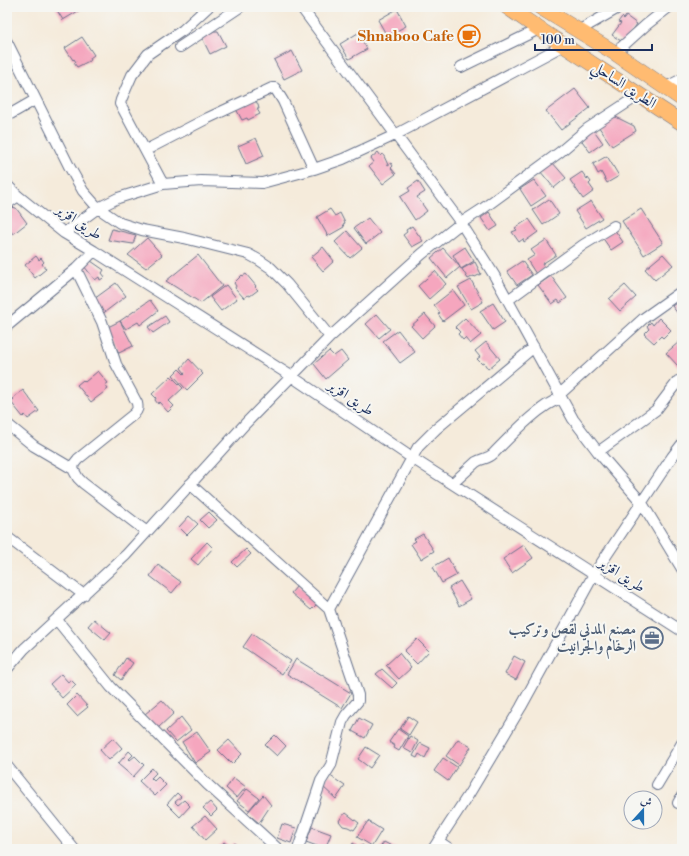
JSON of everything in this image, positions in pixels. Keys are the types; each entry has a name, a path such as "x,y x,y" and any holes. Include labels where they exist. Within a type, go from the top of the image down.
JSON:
{"highway":[{"name":"الطريق الساحلي","path":"507,7 682,123"},
{"name":"الطريق الساحلي","path":"540,7 615,53 682,99"}],"street":[{"path":"163,184 120,104 124,90 132,75 148,54 183,30 208,7"},
{"path":"180,47 240,7"},
{"path":"301,7 461,223 494,275 573,419 598,452 642,503 682,569"},
{"path":"578,31 620,7"},
{"path":"615,53 646,25 669,7"},
{"path":"461,67 539,29"},
{"path":"7,42 24,73 35,100 69,166 84,191 98,208 120,223 142,230 184,238 248,254 259,260 271,268 287,284 330,337"},
{"path":"64,234 98,208 118,198 163,184 201,181 262,183 314,169 343,159 395,135 564,45"},
{"path":"664,88 682,79"},
{"path":"146,150 208,118 272,88 275,88 283,101 314,169"},
{"path":"7,669 24,649 126,555 291,376 330,337 422,254 461,223 560,152 587,129 639,95"},
{"path":"7,116 35,100"},
{"name":"طريق اقزير","path":"7,185 64,234 94,251 291,376 412,458 682,631"},
{"path":"7,204 18,196"},
{"path":"508,300 583,245 614,226"},
{"path":"7,326 76,269 94,251"},
{"path":"73,469 74,464 78,459 134,414 137,411 138,406 116,364 102,322 76,269"},
{"path":"453,483 476,462 490,457 540,410 561,396 644,318 682,291"},
{"path":"328,609 418,447 430,434 534,347"},
{"path":"598,452 656,410 678,381"},
{"path":"7,424 34,446 73,469 83,483 147,532"},
{"path":"450,849 435,845 469,794 521,707 594,574 682,444"},
{"path":"190,484 328,609 358,695 358,700 342,722 331,764 320,781 298,849"},
{"path":"7,537 84,595"},
{"path":"57,620 111,687 207,784 278,849"},
{"path":"657,785 682,743"},
{"path":"7,766 74,849"}],"building":[{"path":"55,7 85,7 63,20"},
{"path":"397,9 406,26 387,36 378,20"},
{"path":"626,16 637,24 624,43 612,35 621,23 618,22 622,17 624,19"},
{"path":"214,31 218,31 226,46 210,54 202,38"},
{"path":"358,33 367,49 349,59 340,44"},
{"path":"82,37 94,55 90,58 91,60 77,67 74,63 76,62 65,48"},
{"path":"292,51 302,70 284,79 274,60"},
{"path":"575,89 590,108 561,130 546,111"},
{"path":"255,99 259,109 257,109 260,114 248,120 247,118 242,120 236,109"},
{"path":"616,117 634,126 636,131 612,146 596,123 604,118"},
{"path":"593,129 603,143 590,152 580,138"},
{"path":"256,138 264,156 246,164 238,146"},
{"path":"378,152 381,156 383,154 388,165 391,163 393,166 391,168 396,174 383,184 369,166 374,162 371,158"},
{"path":"607,156 619,176 607,183 601,172 598,174 593,164"},
{"path":"552,162 566,178 554,188 540,171"},
{"path":"582,172 591,182 589,184 594,191 583,199 570,180"},
{"path":"534,180 546,196 531,206 520,189"},
{"path":"418,181 425,192 417,197 427,211 415,220 400,197 410,191 408,188"},
{"path":"549,199 559,214 543,225 533,210"},
{"path":"591,201 602,218 586,228 575,211"},
{"path":"7,206 16,208 27,223 13,234 7,226"},
{"path":"330,209 335,216 340,213 345,223 343,224 344,227 328,236 317,217"},
{"path":"641,209 663,243 644,255 622,221"},
{"path":"489,212 498,226 490,231 481,218"},
{"path":"368,218 380,233 366,244 354,228"},
{"path":"529,219 538,232 524,242 523,239 519,242 512,232 517,230 515,228"},
{"path":"412,226 423,241 412,247 403,235 407,232 406,230"},
{"path":"112,229 136,235 133,244 108,240"},
{"path":"614,229 623,242 611,250 602,237"},
{"path":"347,231 362,248 350,258 335,242"},
{"path":"147,238 162,255 146,268 128,255"},
{"path":"546,240 556,255 542,264 545,269 536,274 527,260 535,255 531,250"},
{"path":"323,247 334,261 323,271 311,257"},
{"path":"465,247 474,261 461,269 453,255"},
{"path":"443,248 460,267 447,278 431,258"},
{"path":"663,254 673,265 655,280 645,269"},
{"path":"198,255 222,286 201,303 166,281"},
{"path":"36,256 39,260 41,258 44,262 42,264 46,269 35,278 25,265"},
{"path":"91,261 104,270 102,273 105,277 100,280 99,277 95,280 84,266"},
{"path":"522,261 532,275 517,285 507,271"},
{"path":"475,262 481,274 468,279 462,269"},
{"path":"435,271 446,284 429,299 418,286"},
{"path":"246,274 258,290 250,296 248,295 244,298 235,288 236,286 234,283 242,275 243,276"},
{"path":"551,276 567,298 560,303 558,300 552,304 538,285"},
{"path":"471,280 483,302 471,309 458,287"},
{"path":"116,283 126,296 101,315 94,299"},
{"path":"226,285 237,299 221,311 210,297"},
{"path":"625,285 636,297 620,311 609,299"},
{"path":"453,290 464,305 443,321 438,314 440,313 434,305"},
{"path":"150,300 158,311 140,325 138,322 126,329 120,321"},
{"path":"679,301 682,305 682,319 672,306"},
{"path":"493,303 505,322 493,330 480,311"},
{"path":"377,314 390,329 379,338 366,324"},
{"path":"425,314 435,326 422,338 411,326"},
{"path":"165,316 169,322 153,333 148,327"},
{"path":"465,318 481,335 470,344 465,338 463,340 458,334 460,332 455,327"},
{"path":"659,318 671,330 663,338 661,336 654,343 644,334 649,329 647,326 651,322 653,325"},
{"path":"120,321 133,346 119,353 106,328"},
{"path":"398,330 415,352 400,363 383,341"},
{"path":"486,342 500,359 488,369 484,363 482,364 477,359 480,357 475,351"},
{"path":"679,342 682,345 682,362 678,366 666,353"},
{"path":"329,351 334,356 341,351 348,360 326,379 314,364"},
{"path":"189,359 203,374 187,390 173,375 179,369 184,374 185,373 181,368"},
{"path":"98,371 108,383 105,385 108,389 91,402 77,385 83,380 85,382"},
{"path":"171,376 183,388 169,401 174,406 168,412 159,402 158,404 155,400 156,398 152,394"},
{"path":"23,390 39,411 28,419 25,415 23,417 11,402 14,399 13,398"},
{"path":"209,512 217,520 208,528 200,520"},
{"path":"189,516 198,524 187,535 179,527"},
{"path":"423,534 434,551 421,559 411,544 416,541 414,539"},
{"path":"207,542 213,548 198,565 191,559"},
{"path":"524,545 533,558 512,573 503,559"},
{"path":"246,549 251,554 237,567 232,562"},
{"path":"448,558 457,575 442,583 433,567"},
{"path":"158,565 181,582 172,593 150,576"},
{"path":"460,581 471,599 459,606 449,588"},
{"path":"297,586 317,604 311,610 291,593"},
{"path":"94,619 111,633 105,640 88,626"},
{"path":"252,634 291,661 282,674 243,647"},
{"path":"417,639 429,651 417,664 404,651"},
{"path":"399,653 411,668 399,679 386,665"},
{"path":"514,656 525,662 516,680 505,674"},
{"path":"126,658 133,663 121,680 115,675"},
{"path":"296,659 351,693 342,708 287,674"},
{"path":"382,669 397,683 392,688 376,674"},
{"path":"61,674 68,682 71,680 76,685 62,698 50,684"},
{"path":"77,695 88,707 77,716 67,705"},
{"path":"162,700 174,713 158,728 145,714"},
{"path":"408,716 417,722 409,735 400,729"},
{"path":"181,717 191,730 176,742 166,731"},
{"path":"359,718 372,725 365,738 352,731"},
{"path":"398,729 408,736 399,751 389,742"},
{"path":"197,732 211,752 195,763 182,742"},
{"path":"275,735 286,746 277,756 265,745"},
{"path":"410,736 418,741 412,753 403,748"},
{"path":"113,738 122,748 109,760 100,750"},
{"path":"458,739 471,747 459,765 446,756"},
{"path":"229,740 242,754 232,764 218,750"},
{"path":"420,743 430,748 425,758 419,754 417,758 413,756"},
{"path":"366,747 379,755 370,768 358,759"},
{"path":"129,751 133,755 129,759 130,760 135,756 144,765 133,777 118,764"},
{"path":"443,758 457,767 448,781 434,771"},
{"path":"152,768 156,773 151,778 154,781 158,777 166,785 155,796 139,781"},
{"path":"329,775 345,786 336,799 322,786"},
{"path":"234,778 246,787 237,798 226,788"},
{"path":"247,789 259,798 249,810 237,801"},
{"path":"177,793 181,797 175,802 178,805 184,800 190,806 180,817 167,804"},
{"path":"263,795 271,805 259,823 247,813"},
{"path":"210,802 217,810 211,816 203,808"},
{"path":"346,813 359,823 354,830 343,826 339,821"},
{"path":"205,816 217,829 205,840 193,826"},
{"path":"368,821 382,830 372,846 357,837"},
{"path":"282,824 296,828 291,843 277,838"},
{"path":"312,827 331,834 325,849 306,842"},
{"path":"224,842 230,847 234,843 241,849 217,849"},
{"path":"384,842 397,849 379,849"},
{"path":"353,843 360,848 362,845 368,849 350,849"}],"place":[{"name":"Shnaboo Cafe","path":"469,36"},
{"name":"مصنع المدني لقص وتركيب الرخام والجرانيت","path":"652,638"}]}
